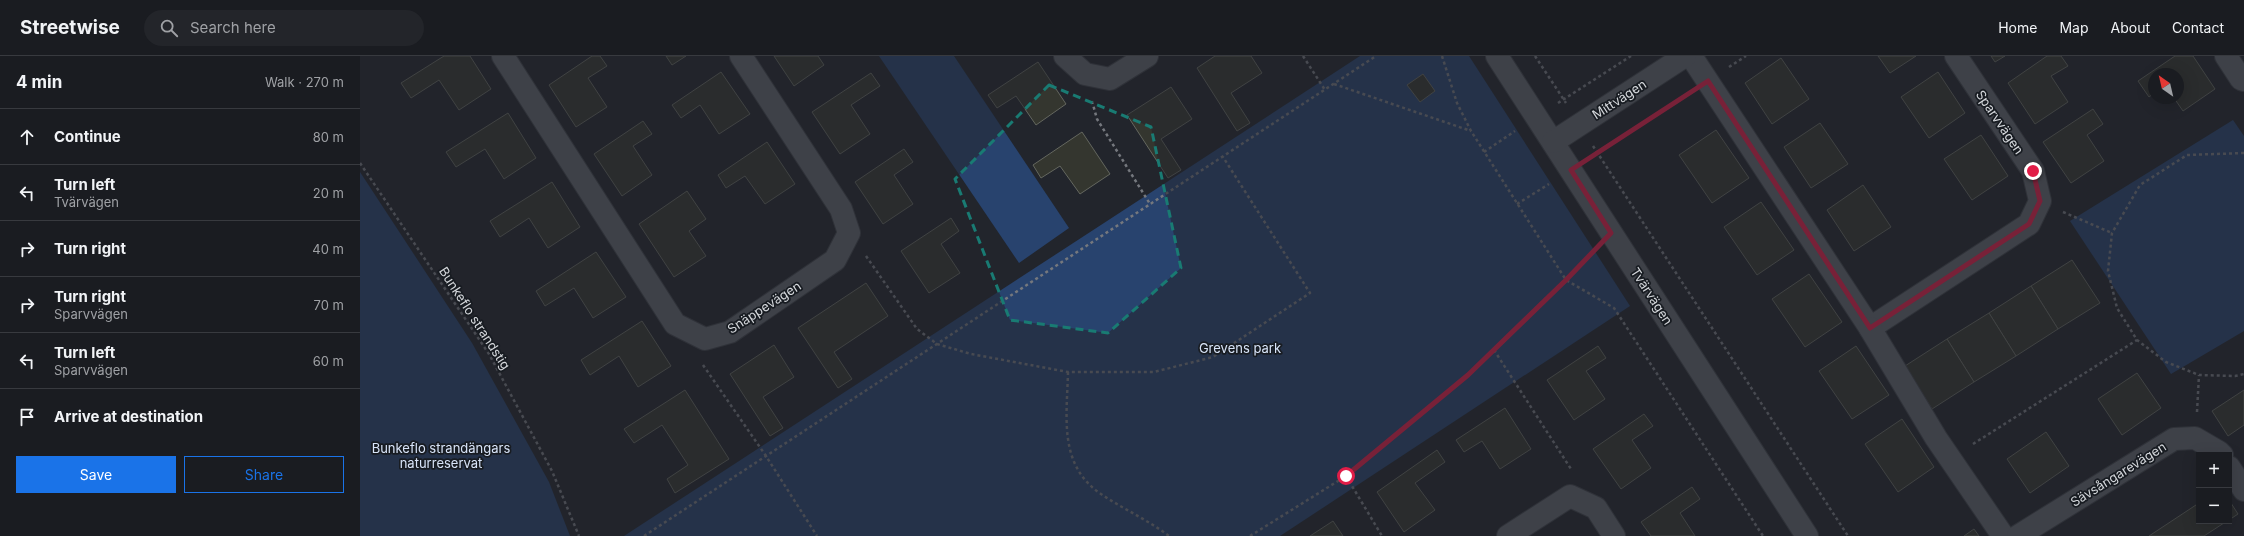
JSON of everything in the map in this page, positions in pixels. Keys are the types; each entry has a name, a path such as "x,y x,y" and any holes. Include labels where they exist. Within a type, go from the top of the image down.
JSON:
{"street":[{"name":"Snäppevägen","path":"503,56 674,324 705,338 730,332 835,260 849,233"},
{"path":"741,56 840,209 849,233"},
{"path":"1065,56 1085,74 1110,79 1147,56"},
{"name":"Tvärvägen","path":"1497,56 1807,536"},
{"name":"Mittvägen","path":"1553,142 1686,56"},
{"path":"1691,56 1870,328 1950,459 2003,536"},
{"name":"Sparvvägen","path":"1956,56 2033,171 2040,201"},
{"path":"2226,56 2241,79 2244,80"},
{"path":"1870,328 2029,224 2040,201"},
{"path":"2195,438 2219,452"},
{"name":"Sävsångarevägen","path":"2018,536 2174,439 2195,438"},
{"path":"2232,472 2244,490"},
{"path":"1508,536 1570,496 1596,508 1614,536"}],"path":[{"path":"1303,56 1325,90"},
{"path":"644,536 1376,56"},
{"path":"1442,56 1457,103 1471,131 1566,280 1614,308 1763,536"},
{"path":"1535,56 1848,536"},
{"path":"1518,204 1746,56"},
{"path":"1085,74 1097,119 1150,204"},
{"path":"1334,84 1471,131"},
{"path":"2244,151 2187,155 2140,185 2112,234 2108,271 2117,308 2137,340 2166,362 2199,375 2235,376 2244,374"},
{"path":"849,233 917,329 937,344 971,354 1068,372 1154,372 1213,357 1310,293 1223,157"},
{"name":"Bunkeflo strandstig","path":"360,163 489,354 552,471 579,536"},
{"path":"2040,201 2112,234"},
{"path":"1250,536 1346,476 1468,375 1566,280 1611,233"},
{"path":"1950,459 2137,340"},
{"path":"1494,350 1575,475"},
{"path":"701,362 766,456 817,536"},
{"path":"1068,372 1066,428 1070,456 1082,475 1100,494 1169,536"},
{"path":"2195,438 2199,375"},
{"path":"1346,476 1382,536"}],"highlighted area":[{"path":"1049,85 1151,127 1181,268 1108,333 1010,320 955,179"}],"green space":[{"path":"879,56 954,56 1069,228 1019,263"},
{"name":"Grevens park","path":"1360,56 1469,56 1630,306 1280,536 624,536"},
{"path":"2233,120 2244,136 2244,331 2171,374 2070,221"},
{"name":"Bunkeflo strandängars naturreservat","path":"360,172 472,343 549,482 570,536 360,536"}],"building":[{"path":"444,56 470,56 491,89 459,110 439,80 411,98 401,83"},
{"path":"592,56 600,56 607,66 588,78 607,107 576,127 549,85"},
{"path":"666,56 686,56 672,65"},
{"path":"774,56 818,56 824,65 794,86"},
{"path":"1215,56 1251,56 1262,73 1231,93 1250,123 1237,131 1197,68"},
{"path":"1878,56 1916,56 1890,73"},
{"path":"1991,56 2005,56 1995,62"},
{"path":"2047,56 2061,56 2068,66 2051,76 2068,102 2035,124 2008,83"},
{"path":"2175,56 2193,56 2215,89 2183,111 2178,104 2184,104 2184,68 2157,68"},
{"path":"1781,58 1809,99 1772,124 1745,83"},
{"path":"1038,62 1066,104 1036,125 1016,96 997,108 988,95"},
{"path":"721,72 750,114 719,134 700,105 681,118 672,105"},
{"path":"1938,72 1965,113 1929,138 1901,97"},
{"path":"871,73 880,86 851,105 870,134 840,154 812,112"},
{"path":"1423,74 1435,91 1420,102 1407,85"},
{"path":"2148,74 2148,96 2138,81"},
{"path":"1171,87 1192,119 1161,139 1181,170 1168,178 1127,115"},
{"path":"2093,109 2103,124 2087,135 2104,161 2071,183 2043,142"},
{"path":"508,113 536,158 504,179 485,149 456,167 446,152"},
{"path":"643,121 652,134 633,146 652,175 622,196 594,154"},
{"path":"1820,123 1848,164 1811,188 1784,147"},
{"path":"1716,130 1749,178 1712,203 1679,155"},
{"path":"1082,132 1110,174 1080,194 1060,166 1041,178 1033,165"},
{"path":"1981,135 2008,176 1972,200 1944,159"},
{"path":"767,142 795,184 765,204 745,176 726,188 718,175"},
{"path":"904,149 913,162 894,175 913,204 883,224 855,182"},
{"path":"552,182 580,227 548,248 529,218 500,237 490,221"},
{"path":"1863,185 1891,227 1854,251 1827,210"},
{"path":"687,191 706,219 689,231 706,256 674,277 639,224"},
{"path":"1761,202 1794,250 1757,275 1724,227"},
{"path":"951,218 959,231 941,244 960,273 929,293 901,251"},
{"path":"596,252 626,297 593,318 574,288 545,306 536,291"},
{"path":"2072,260 2100,303 2058,329 2031,286"},
{"path":"1809,274 1842,322 1805,347 1772,299"},
{"path":"866,283 888,316 834,352 852,379 838,388 798,328"},
{"path":"2031,286 2058,329 2016,356 1989,313"},
{"path":"1989,313 2016,356 1974,382 1947,339"},
{"path":"642,321 671,366 638,387 619,356 590,375 581,360"},
{"path":"1947,339 1974,382 1932,409 1905,366"},
{"path":"774,345 794,377 763,397 783,428 770,436 730,374"},
{"path":"1598,346 1606,358 1586,371 1605,399 1574,420 1547,380"},
{"path":"1856,346 1889,395 1852,419 1819,371"},
{"path":"2137,373 2161,408 2122,435 2098,399"},
{"path":"685,390 729,459 675,493 667,479 688,465 662,425 634,443 624,429"},
{"path":"2244,390 2244,425 2228,436 2212,411"},
{"path":"1505,408 1531,449 1500,469 1482,441 1464,452 1456,440"},
{"path":"1644,414 1653,426 1632,440 1651,468 1621,489 1593,449"},
{"path":"1902,419 1934,467 1898,492 1865,444"},
{"path":"2046,432 2069,466 2030,493 2007,459"},
{"path":"1437,450 1445,462 1415,483 1435,510 1404,532 1377,492"},
{"path":"1692,487 1700,499 1680,513 1695,536 1651,536 1641,522"},
{"path":"2196,505 2196,524 2222,524 2204,536 2149,536"},
{"path":"2232,505 2238,514 2232,518"},
{"path":"1333,521 1343,536 1310,536"},
{"path":"1974,529 1979,536 1964,536"}],"route":[{"path":"1346,476 1468,375 1566,280 1611,233 1571,170 1708,81 1870,328 2029,224 2040,201 2033,171"}]}
